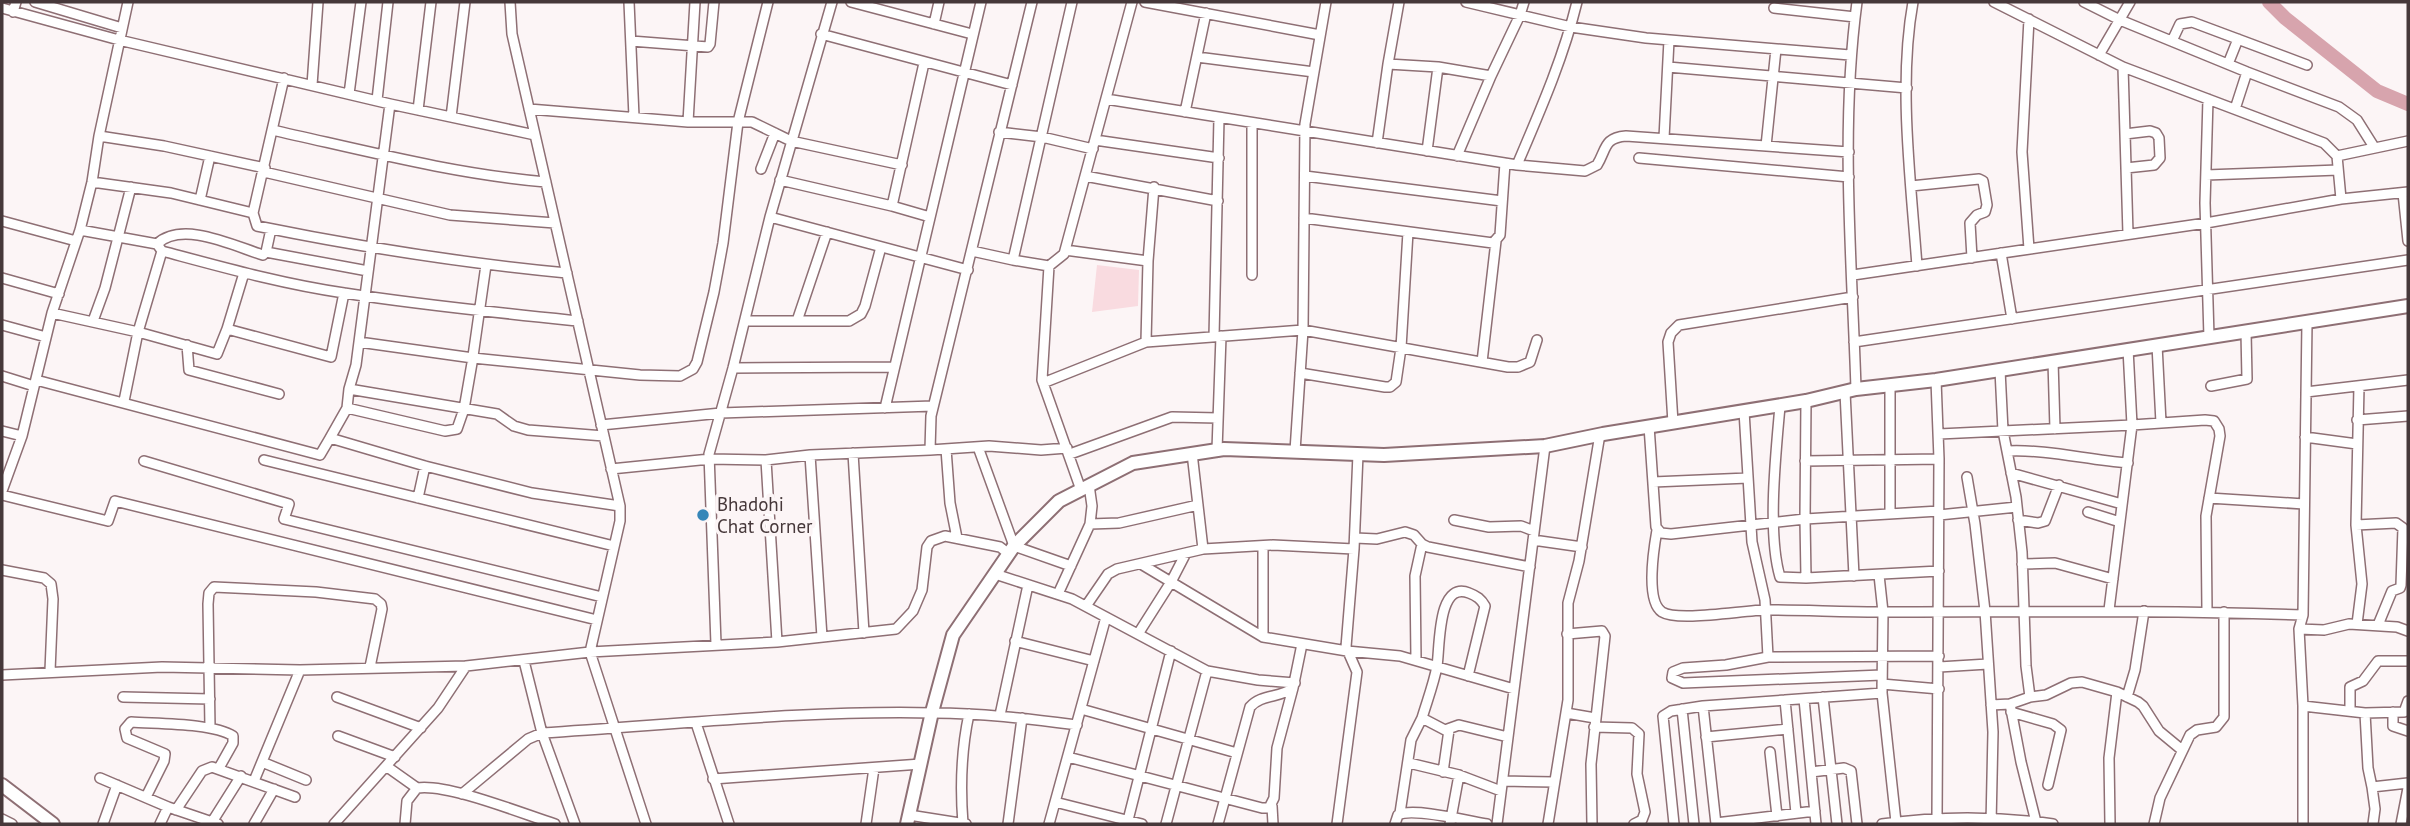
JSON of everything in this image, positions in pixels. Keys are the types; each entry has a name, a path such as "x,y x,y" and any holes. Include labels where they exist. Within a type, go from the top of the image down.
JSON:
{"main road":[{"path":"908,820 932,712 953,635 1012,550 1059,501 1133,463 1217,450 1384,455 1545,446 1850,391 2408,306"},
{"path":"2,785 53,824"}],"street":[{"path":"13,12 16,2"},
{"path":"35,2 122,28"},
{"path":"128,2 80,230 52,313 22,436 4,479 2,493 108,520 115,501 597,620"},
{"path":"312,85 318,2"},
{"path":"349,94 361,2"},
{"path":"377,100 388,2"},
{"path":"418,110 431,2"},
{"path":"451,117 465,2"},
{"path":"510,2 512,34 620,506 620,520 590,652 617,728 646,824"},
{"path":"629,2 634,117"},
{"path":"688,122 695,2"},
{"path":"631,41 710,45 714,2"},
{"path":"359,342 589,371 680,376 693,369 715,292 738,122 767,2"},
{"path":"716,644 710,459 770,217 832,2"},
{"path":"851,2 972,34"},
{"path":"934,24 939,2"},
{"path":"885,408 962,73 981,2"},
{"path":"930,450 933,406 1032,2"},
{"path":"1013,260 1072,2"},
{"path":"972,251 1049,266 1064,254 1132,2"},
{"path":"1145,2 1320,35"},
{"path":"1295,451 1303,330 1305,132 1326,2"},
{"path":"1377,143 1399,2"},
{"path":"1466,2 1571,27 1669,40 1850,55"},
{"path":"1457,156 1524,2"},
{"path":"1517,165 1550,89 1577,2"},
{"path":"1854,576 1849,460 1854,342 1849,152 1850,55 1857,2"},
{"path":"1913,2 1907,88 1917,266"},
{"path":"1994,2 2006,4 2029,19 2123,67 2324,143 2337,156 2341,199"},
{"path":"2084,2 2172,41 2346,110 2357,120 2374,147"},
{"path":"2099,55 2130,2"},
{"path":"2,8 119,40 535,135"},
{"path":"1774,8 1854,18"},
{"path":"1185,112 1206,13"},
{"path":"2029,19 2022,152 2029,249"},
{"path":"2172,41 2180,24 2188,21 2306,65"},
{"path":"821,34 1012,85"},
{"path":"2228,64 2238,39"},
{"path":"1664,138 1669,40"},
{"path":"1766,146 1776,49"},
{"path":"1196,57 1314,72"},
{"path":"892,206 924,63"},
{"path":"1388,64 1438,67 1491,76"},
{"path":"1427,151 1438,67"},
{"path":"1668,67 1907,88"},
{"path":"2123,67 2128,234"},
{"path":"2235,109 2248,72"},
{"path":"284,78 253,213 257,226 371,248 486,265 566,273"},
{"path":"1106,99 1457,156 1585,171 1597,165 1606,144 1611,140 1632,136 1849,152"},
{"path":"2208,99 2206,223 2209,337"},
{"path":"2,376 124,401 320,455 347,408 356,365 390,104"},
{"path":"529,109 688,122 752,122 791,141 902,165"},
{"path":"1217,450 1219,118"},
{"path":"1252,123 1252,275"},
{"path":"272,131 438,167 546,182"},
{"path":"2125,134 2150,131 2156,133 2159,138 2160,158 2154,165 2126,168"},
{"path":"999,132 1219,158"},
{"path":"761,169 775,133"},
{"path":"99,136 210,156 450,215 555,223"},
{"path":"2337,156 2408,141"},
{"path":"200,200 210,156"},
{"path":"1639,158 1849,177"},
{"path":"1482,362 1496,241 1500,235 1505,163"},
{"path":"2206,175 2338,170"},
{"path":"1085,176 1218,201"},
{"path":"1305,176 1502,201"},
{"path":"1911,187 1979,179 1983,181 1987,205 1985,212 1977,215 1970,223 1972,258"},
{"path":"780,180 930,217"},
{"path":"92,183 172,193 253,213"},
{"path":"93,321 105,288 131,187"},
{"path":"1146,342 1147,261 1154,187"},
{"path":"1853,275 2206,223 2341,199 2405,192 2408,238"},
{"path":"770,217 968,270"},
{"path":"1304,218 1488,243 1496,241"},
{"path":"2,221 76,241"},
{"path":"266,252 271,229"},
{"path":"80,230 119,236 244,273 344,293 578,321"},
{"path":"797,321 827,232"},
{"path":"1300,373 1390,387 1397,379 1408,232"},
{"path":"124,401 159,247 169,236 190,233 263,255 266,252 369,271"},
{"path":"745,320 849,321 861,314 881,247"},
{"path":"1065,250 1147,261"},
{"path":"2001,253 2012,319"},
{"path":"1854,342 2408,260"},
{"path":"347,408 450,431 458,427 473,358 486,265"},
{"path":"1049,266 1043,383 1092,506 1090,524 1058,594"},
{"path":"52,313 138,332 217,355 244,273"},
{"path":"2,278 59,294"},
{"path":"227,329 331,356 344,293"},
{"path":"1673,422 1668,342 1674,329 1689,322 1853,297"},
{"path":"2303,824 2303,706 2299,629 2303,615 2307,322"},
{"path":"2,326 46,337"},
{"path":"1043,383 1146,342 1303,330 1508,367 1524,365 1532,359 1537,340"},
{"path":"2211,387 2247,379 2246,331"},
{"path":"187,345 189,370 279,394"},
{"path":"2157,345 2161,423"},
{"path":"2109,610 2132,425 2129,349"},
{"path":"2053,361 2055,429"},
{"path":"733,368 894,367"},
{"path":"2000,370 2003,431 2017,507 2030,697"},
{"path":"1936,380 1939,434 1939,689 1943,821"},
{"path":"2306,392 2408,380"},
{"path":"1890,385 1890,514"},
{"path":"2357,624 2362,583 2356,525 2359,386"},
{"path":"349,389 497,414 514,426 528,430 604,436"},
{"path":"1806,401 1806,578"},
{"path":"1780,405 1775,523 1780,577 1939,571"},
{"path":"601,425 721,413 933,406"},
{"path":"1744,411 1751,526 1765,610 1768,657"},
{"path":"2357,420 2408,416"},
{"path":"611,470 710,459 766,460 810,455 978,447 1008,446 1069,451 1172,417 1218,418"},
{"path":"1939,434 2214,421 2220,436 2206,516 2207,611"},
{"path":"1649,426 1657,530 1652,572 1653,596 1661,611 1678,616 1765,610 2109,610 2303,615"},
{"path":"2,431 22,436"},
{"path":"1548,824 1568,700 1568,603 1604,434"},
{"path":"2305,437 2357,444"},
{"path":"330,438 532,493 620,506"},
{"path":"1497,824 1545,446"},
{"path":"978,447 1012,550"},
{"path":"946,449 950,503 957,538"},
{"path":"2007,451 2035,451 2092,461 2127,463"},
{"path":"853,453 864,633"},
{"path":"1192,453 1203,549"},
{"path":"1337,824 1357,672 1347,651 1355,538 1357,454"},
{"path":"810,455 822,637"},
{"path":"1805,461 1939,459"},
{"path":"264,460 614,545"},
{"path":"766,460 777,642"},
{"path":"144,461 289,504 284,519 602,597"},
{"path":"418,498 425,466"},
{"path":"2011,473 2122,504"},
{"path":"1967,477 1985,611 1994,763 1991,822"},
{"path":"1653,482 1748,478"},
{"path":"2018,520 2043,523 2059,485"},
{"path":"2209,498 2304,504"},
{"path":"1090,524 1119,523 1198,505"},
{"path":"1657,530 1671,534 1805,519 1973,512 2017,507"},
{"path":"2088,513 2120,522"},
{"path":"1454,520 1489,527 1521,526 1534,535 1582,547"},
{"path":"2356,525 2396,523 2403,528 2405,547 2401,585 2390,594 2378,625"},
{"path":"1355,538 1377,539 1405,532 1414,535 1424,545 1530,567"},
{"path":"2,675 162,667 300,670 466,666 590,652 777,642 896,629 906,620 922,590 930,541 945,536 1071,566"},
{"path":"1416,659 1415,576 1424,545"},
{"path":"1086,606 1108,574 1117,569 1203,549 1263,546 1354,549"},
{"path":"1263,546 1264,637"},
{"path":"1138,634 1186,553"},
{"path":"2022,564 2055,563 2113,579"},
{"path":"1141,564 1264,637 1416,659 1514,689"},
{"path":"2,570 44,578 51,584 53,599 50,671"},
{"path":"995,574 1086,606 1207,671 1294,686"},
{"path":"1879,575 1883,612 1882,684 1896,822"},
{"path":"1000,715 1028,585"},
{"path":"210,728 209,593 218,586 317,592 375,599 382,609 370,667"},
{"path":"1395,824 1400,813 1411,740 1422,718 1437,665 1437,641 1445,607 1454,593 1464,591 1480,598 1485,606 1468,676"},
{"path":"2127,697 2135,670 2144,611"},
{"path":"2154,824 2160,798 2190,735 2197,730 2216,727 2224,717 2224,612"},
{"path":"1049,824 1106,617"},
{"path":"2299,629 2324,630 2343,624 2357,624 2408,631"},
{"path":"1567,634 1602,631 1605,634 1591,764 1592,824"},
{"path":"1015,641 1094,661"},
{"path":"1273,824 1277,748 1294,686 1302,643"},
{"path":"1127,822 1171,652"},
{"path":"1939,656 1768,657 1726,665 1683,668 1673,672 1672,678 1683,683 1882,684 1939,689"},
{"path":"524,661 542,733 575,824"},
{"path":"2350,711 2350,687 2362,681 2378,661 2408,661"},
{"path":"1939,667 1988,664"},
{"path":"334,824 438,708 466,666"},
{"path":"254,781 300,670"},
{"path":"1166,824 1207,671"},
{"path":"2011,708 2030,697 2046,695 2076,682 2088,684 2117,692 2143,706 2159,731 2182,750"},
{"path":"1674,824 1663,719 1667,712 1703,706 1823,697 1882,684"},
{"path":"1218,824 1250,707 1254,702 1284,694 1294,686"},
{"path":"2110,824 2109,758 2117,692"},
{"path":"124,697 210,699"},
{"path":"337,697 421,728"},
{"path":"1823,697 1837,824"},
{"path":"1804,699 1816,824"},
{"path":"1785,700 1796,813"},
{"path":"2303,706 2365,713 2393,712 2406,711 2408,700"},
{"path":"1991,705 2011,708 2053,724 2061,730 2048,785"},
{"path":"1703,706 1716,824 1815,811"},
{"path":"2011,708 2036,822"},
{"path":"1081,709 1237,752"},
{"path":"1682,709 1694,824"},
{"path":"462,794 528,738 542,733 754,718 932,712 1000,715 1077,725"},
{"path":"2393,712 2393,726 2408,731"},
{"path":"1566,713 1595,722 1632,728 1639,734 1637,774 1645,812 1642,820 1634,824"},
{"path":"2365,713 2368,768 2375,809 2373,824"},
{"path":"908,820 964,824 960,774 968,714"},
{"path":"1008,824 1022,718"},
{"path":"1422,718 1449,730"},
{"path":"146,797 164,761 164,754 127,738 125,732 131,722 210,728 233,736 233,743 219,768"},
{"path":"695,723 729,824"},
{"path":"1449,730 1459,725 1508,737"},
{"path":"1706,737 1788,729"},
{"path":"1443,772 1449,730"},
{"path":"338,736 395,757"},
{"path":"1770,752 1777,816"},
{"path":"1068,757 1262,808 1272,806"},
{"path":"262,762 306,780"},
{"path":"1409,763 1502,786 1554,782"},
{"path":"713,779 920,764"},
{"path":"386,766 417,788 435,787 462,794 555,824"},
{"path":"160,824 208,767 219,768 296,797"},
{"path":"866,824 874,768"},
{"path":"1811,772 1844,768 1852,773 1857,824"},
{"path":"1451,821 1458,775"},
{"path":"100,778 215,823 241,776"},
{"path":"103,824 117,785"},
{"path":"2372,787 2408,785 2403,824"},
{"path":"405,824 407,801 417,788"},
{"path":"254,824 274,789"},
{"path":"1055,802 1142,824"},
{"path":"1400,813 1487,824"},
{"path":"2,819 12,824"},
{"path":"1882,824 1943,821 2050,824"}],"shaded area":[{"path":"1097,265 1139,270 1138,306 1092,312"}],"waterway":[{"path":"2269,2 2285,18 2377,91 2408,104"}],"place":[{"name":"Bhadohi Chat Corner","path":"703,515"}]}
